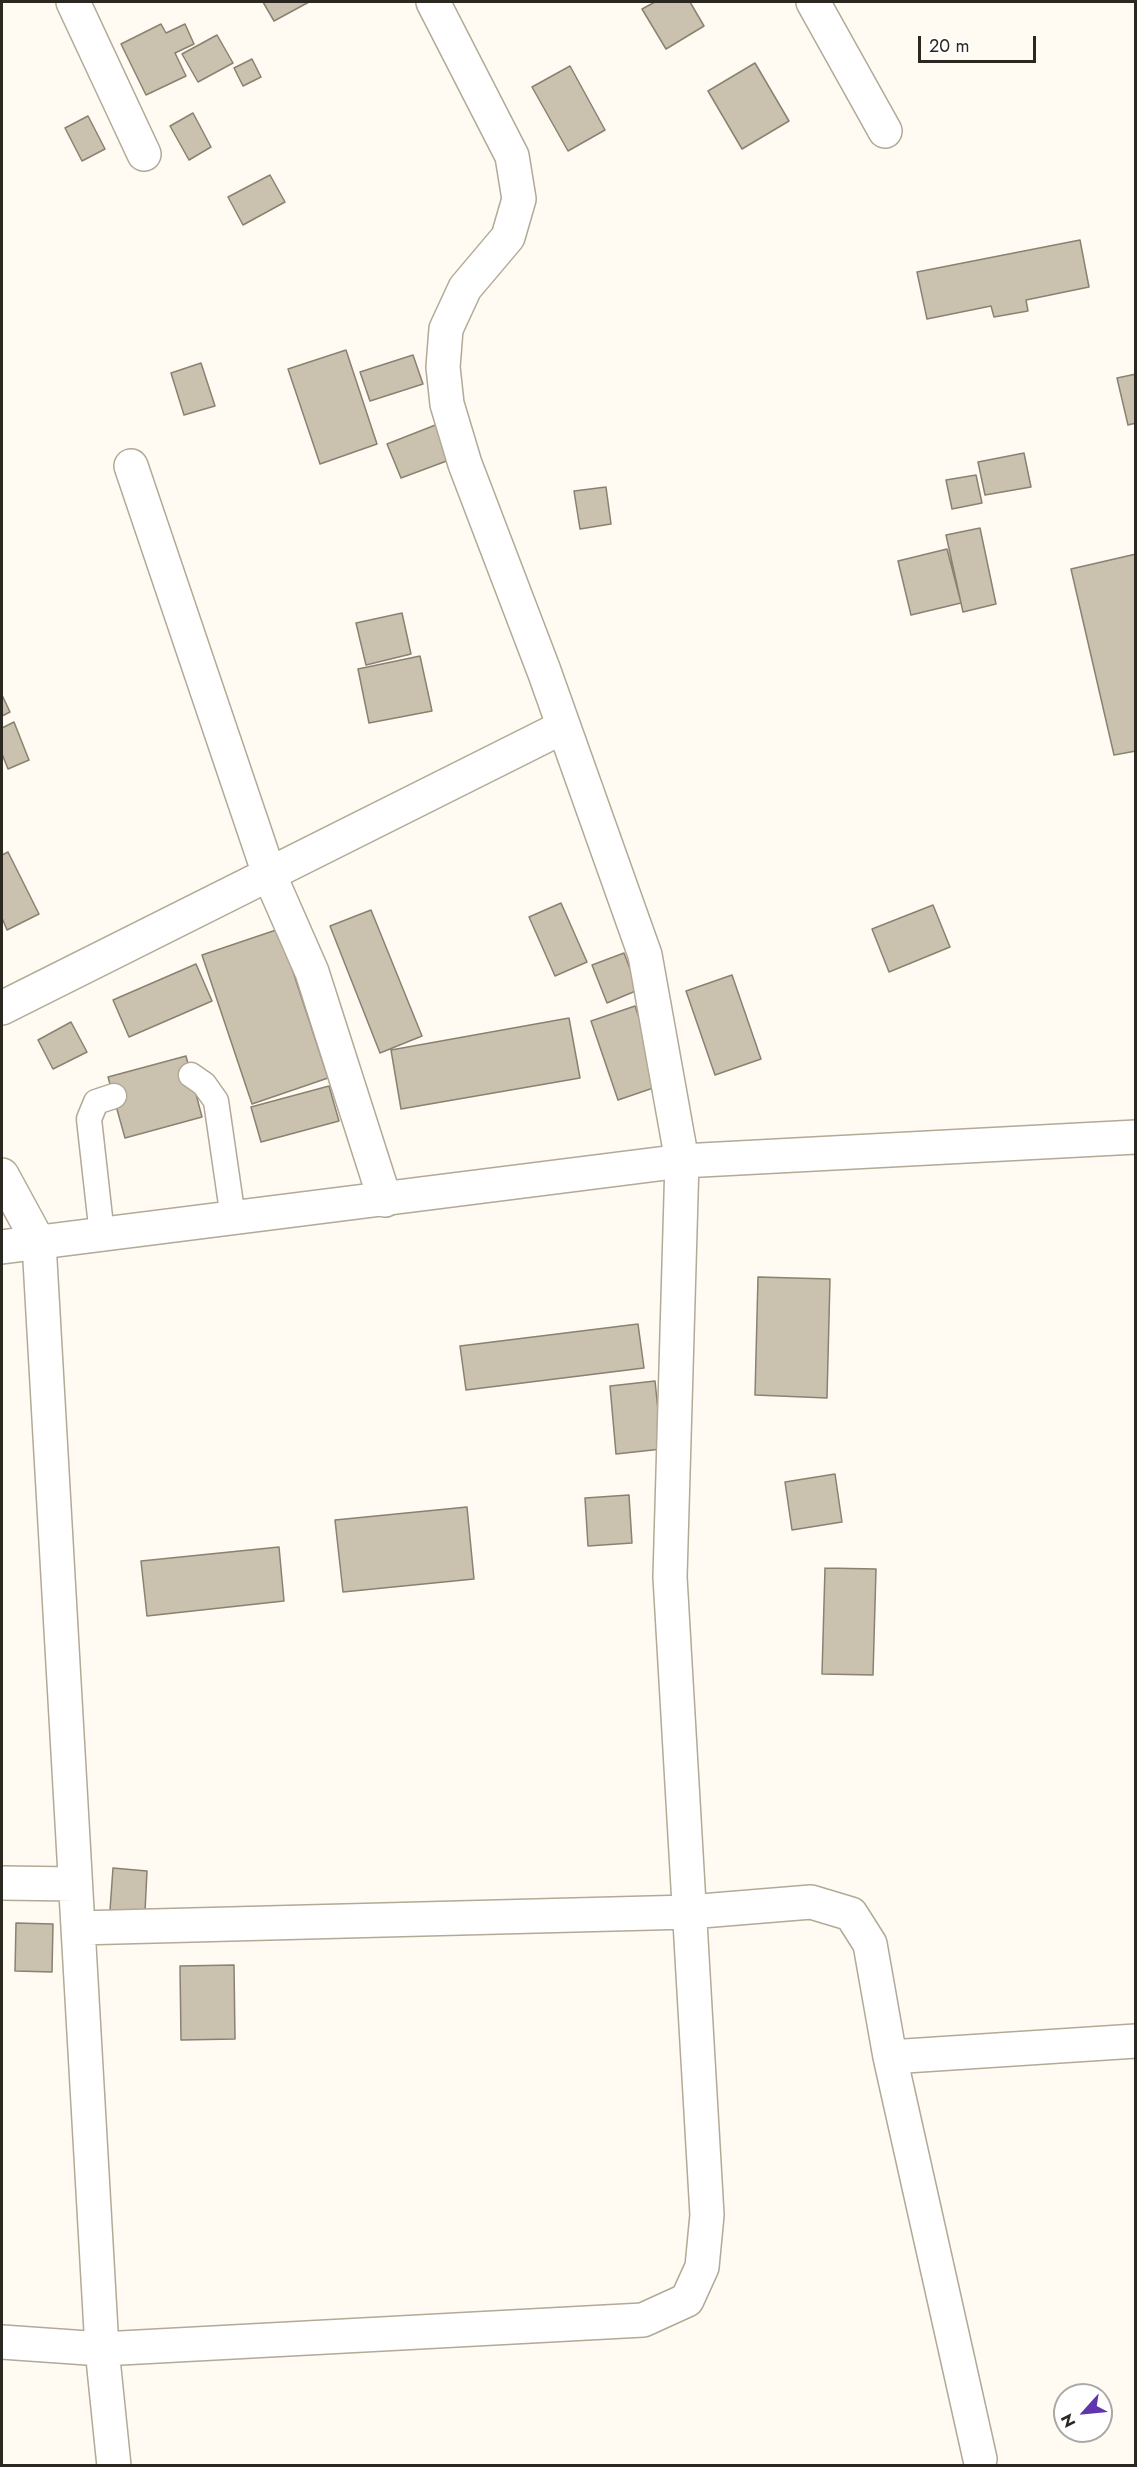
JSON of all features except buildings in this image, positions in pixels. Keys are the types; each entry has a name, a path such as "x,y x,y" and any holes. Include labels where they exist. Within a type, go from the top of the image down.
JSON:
{"street":[{"path":"73,2 144,154"},
{"path":"2,2342 102,2349 643,2320 687,2300 702,2267 706,2215 670,1577 682,1161 645,955 564,727 465,464 447,404 443,367 446,329 465,288 508,237 519,200 512,156 433,2"},
{"path":"813,2 885,131"},
{"path":"131,466 268,874 312,972 385,1200"},
{"path":"2,1008 564,727"},
{"path":"2,1247 682,1161 1136,1137"},
{"path":"2,1175 39,1243 102,2349 114,2466"},
{"path":"2,1883 75,1884"},
{"path":"78,1928 689,1912 811,1902 851,1914 870,1944 890,2057 980,2459"},
{"path":"890,2057 1136,2041"}],"lane":[{"path":"191,1075 204,1084 216,1101 233,1218"},
{"path":"102,1235 89,1119 96,1102 114,1096"}]}
